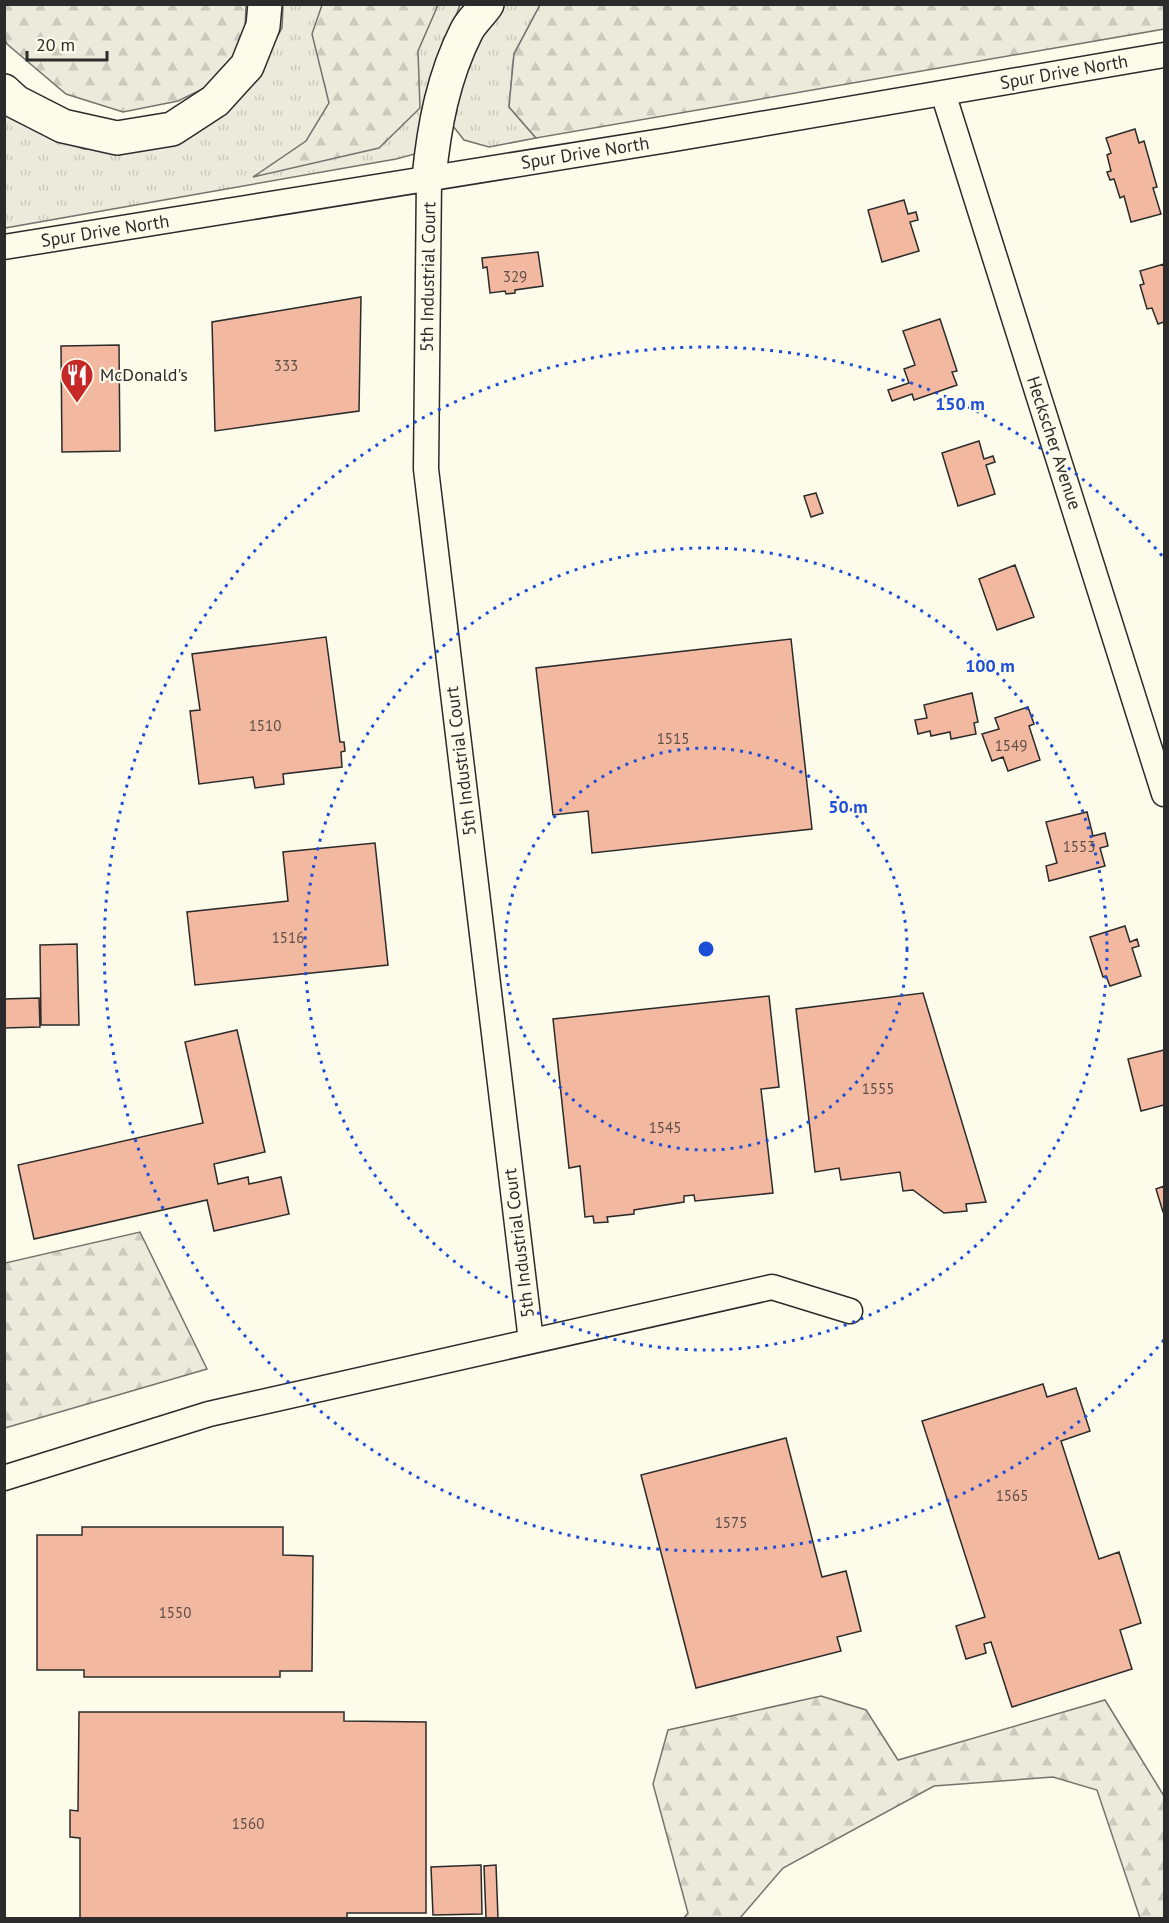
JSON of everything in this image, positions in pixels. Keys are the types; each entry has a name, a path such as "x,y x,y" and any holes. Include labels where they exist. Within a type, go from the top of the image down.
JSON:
{"highway":[{"path":"4,90 16,102 63,126 117,138 172,129 215,101 247,66 263,27 265,4"},
{"path":"429,178 434,128 447,77 468,28 487,4"}],"street":[{"name":"Spur Drive North","path":"4,247 1164,55"},
{"name":"Heckscher Avenue","path":"943,93 1164,794"},
{"name":"5th Industrial Court","path":"429,178 426,470 531,1341"},
{"name":"5th Industrial Court","path":"4,1478 209,1414 772,1287 850,1311"}],"green space":[{"path":"1164,4 1164,29 536,138 509,107 514,54 540,5"},
{"path":"5,5 246,5 244,52 215,83 178,101 123,112 66,94 7,44"},
{"path":"283,5 460,5 440,57 415,154 5,228 4,110 43,134 84,149 146,150 213,122 257,73 282,28"},
{"path":"322,5 438,5 418,51 420,108 379,148 253,177 306,141 329,103 312,34"},
{"path":"502,5 540,5 514,54 509,107 536,138 489,147 464,140 449,121 451,88 497,9"},
{"path":"140,1232 207,1369 5,1428 5,1263"},
{"path":"821,1696 866,1710 898,1760 1105,1700 1164,1796 1164,1918 1140,1918 1097,1790 1053,1777 934,1786 783,1868 740,1918 684,1918 688,1913 653,1784 668,1730"}],"building":[{"path":"1135,129 1139,143 1144,141 1157,187 1153,188 1161,214 1131,222 1124,196 1120,198 1114,179 1110,180 1107,172 1111,171 1107,155 1111,153 1106,138"},
{"path":"904,200 908,214 916,212 918,220 910,222 919,251 882,262 868,210"},
{"path":"538,252 543,286 515,290 515,293 506,294 505,291 490,293 487,267 483,268 482,258"},
{"path":"1164,264 1164,322 1158,324 1152,308 1147,309 1140,285 1144,284 1140,271"},
{"path":"361,297 359,411 215,431 212,322"},
{"path":"940,319 957,371 952,372 957,385 914,400 912,394 892,401 888,390 909,383 904,369 915,365 903,331"},
{"path":"119,345 120,451 62,452 61,346"},
{"path":"979,441 984,459 993,456 995,462 986,465 995,494 958,506 942,453"},
{"path":"816,493 823,513 811,517 804,496"},
{"path":"1015,565 1034,617 997,630 979,579"},
{"path":"326,637 340,742 344,742 345,751 341,752 342,767 283,774 284,784 255,788 253,777 199,784 190,711 200,710 192,654"},
{"path":"791,639 812,829 592,853 588,811 553,815 536,668"},
{"path":"972,693 978,722 974,723 976,734 951,739 950,732 931,736 930,731 918,734 915,720 927,718 924,705"},
{"path":"1028,707 1034,724 1029,726 1040,760 1008,771 1003,757 992,761 982,734 999,729 995,718"},
{"path":"1087,812 1093,836 1105,833 1108,846 1100,848 1105,866 1049,881 1046,866 1057,863 1046,822"},
{"path":"375,843 388,965 195,985 187,912 288,901 283,852"},
{"path":"1125,926 1130,942 1137,939 1139,946 1132,948 1141,976 1110,986 1106,976 1103,977 1090,937"},
{"path":"77,944 79,1025 41,1025 40,945"},
{"path":"923,993 986,1202 966,1204 967,1211 944,1213 913,1190 903,1191 900,1172 841,1180 839,1168 815,1172 796,1009"},
{"path":"769,996 779,1087 761,1089 773,1193 695,1201 694,1195 684,1196 684,1202 634,1210 634,1214 607,1217 608,1222 594,1223 593,1216 585,1217 580,1166 569,1168 553,1019"},
{"path":"39,998 40,1027 4,1028 4,999"},
{"path":"237,1030 265,1152 214,1164 218,1184 248,1177 249,1184 281,1177 289,1214 214,1231 207,1200 34,1239 18,1165 203,1123 185,1042"},
{"path":"1164,1050 1164,1105 1141,1111 1128,1059"},
{"path":"1164,1186 1164,1212 1163,1212 1156,1189"},
{"path":"1043,1384 1047,1397 1076,1388 1090,1431 1061,1441 1099,1559 1119,1552 1141,1623 1120,1630 1132,1669 1012,1707 991,1642 984,1644 986,1653 966,1659 956,1626 985,1617 922,1421"},
{"path":"786,1438 822,1577 846,1571 861,1631 837,1637 841,1651 696,1688 641,1475"},
{"path":"82,1527 283,1527 283,1555 313,1556 312,1671 280,1671 280,1677 84,1677 84,1670 37,1670 37,1535 82,1535"},
{"path":"79,1712 344,1712 344,1721 426,1722 426,1913 347,1913 347,1918 80,1918 80,1838 70,1837 70,1810 78,1811"},
{"path":"481,1865 482,1914 433,1915 431,1867"},
{"path":"496,1865 498,1918 486,1918 484,1866"}],"place":[{"name":"McDonald's","path":"77,404"}]}
